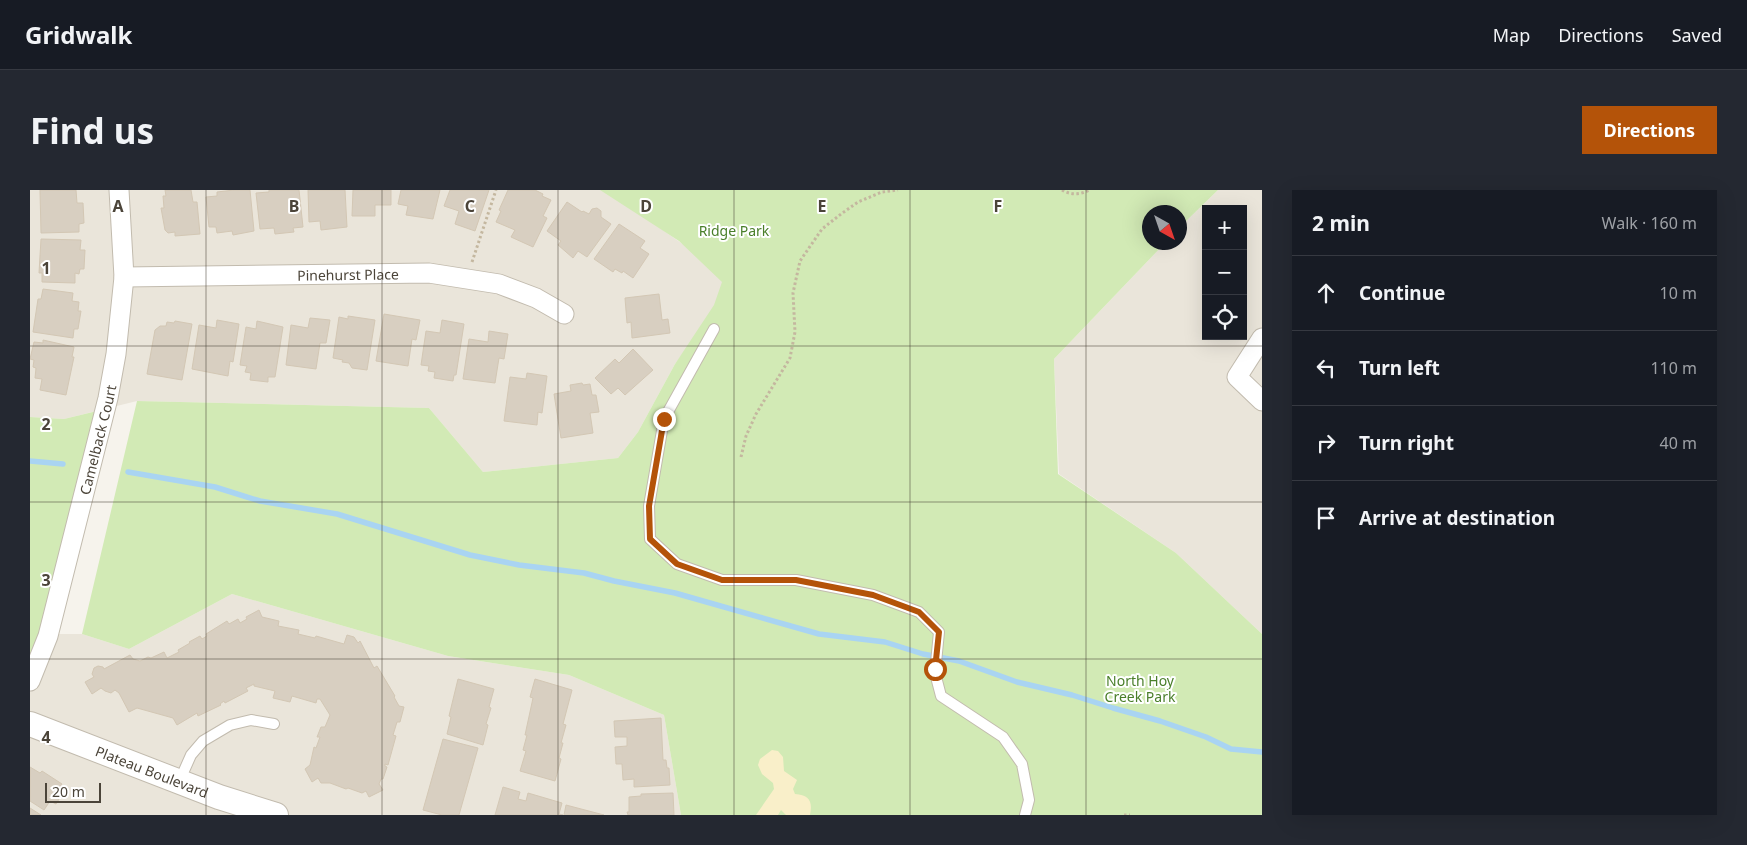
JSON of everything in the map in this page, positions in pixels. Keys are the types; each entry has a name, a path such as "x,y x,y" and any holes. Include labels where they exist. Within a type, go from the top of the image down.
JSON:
{"street":[{"name":"Camelback Court","path":"30,680 48,636 108,398 116,354 124,277 119,190"},
{"name":"Pinehurst Place","path":"124,277 429,273 499,284 536,298 564,314"},
{"path":"1262,338 1237,377 1262,401"},
{"name":"Plateau Boulevard","path":"30,724 219,797 276,815"}],"lane":[{"path":"714,329 664,419 649,506 650,539 677,564 722,580 796,580 873,595 919,612 939,632 935,669 941,696 1003,737 1022,764 1029,800 1026,815"},
{"path":"179,782 191,755 203,741 230,725 251,720 274,724"}],"path":[{"path":"466,279 496,190"},
{"path":"741,457 746,436 756,414 790,358 795,332 793,294 800,261 822,230 841,214 858,202 882,192 898,190"},
{"path":"1062,190 1068,193 1084,193 1089,190"},
{"path":"1124,815 1130,815"}],"shaded area":[{"path":"30,190 606,190 735,281 675,364 638,432 618,458 483,472 429,408 137,401 64,419 30,417"},
{"path":"1218,190 1262,190 1262,634 1176,553 1059,474 1054,359 1158,250 1187,250 1187,220 1202,206 1202,340 1247,340 1247,205 1203,205"},
{"path":"232,594 448,656 569,675 664,715 681,815 30,815 30,681 55,634 82,634 129,649"}],"green space":[{"path":"600,190 1218,190 1187,220 1187,205 1142,205 1142,250 1158,250 1054,359 1058,474 1176,553 1262,634 1262,815 681,815 664,715 569,675 448,656 232,594 129,649 82,634 137,401 429,408 483,472 618,458 638,432 675,364 714,305 722,282 679,241"},
{"path":"97,411 42,633 30,660 30,417 64,419"}],"sand":[{"path":"772,750 778,751 783,757 784,771 797,780 793,789 795,794 807,797 809,800 811,806 810,815 786,815 781,810 778,815 756,815 774,789 773,783 762,774 758,765 760,759"}],"building":[{"path":"40,190 76,190 77,203 83,203 84,223 79,224 79,232 41,233"},
{"path":"165,190 191,190 193,202 197,202 200,234 175,236 175,232 168,233 165,230 161,208 164,208 163,196 166,196"},
{"path":"250,190 254,231 233,235 232,231 217,233 216,227 209,227 206,197 217,196 217,192"},
{"path":"269,190 299,190 303,227 293,228 294,232 275,234 274,228 260,229 256,193 269,192"},
{"path":"308,190 345,190 347,227 321,230 320,221 309,222"},
{"path":"353,190 391,190 391,205 375,205 375,216 352,216"},
{"path":"401,190 440,190 433,219 406,215 408,206 398,204"},
{"path":"450,190 489,190 475,231 455,224 459,211 444,206"},
{"path":"508,190 535,190 551,200 543,216 547,218 533,247 511,237 515,230 496,222"},
{"path":"567,202 582,212 589,214 592,209 597,208 601,211 601,217 611,224 587,257 578,251 573,258 558,245 561,241 547,231"},
{"path":"619,224 645,241 640,248 649,254 633,278 623,271 622,273 615,269 613,272 594,259"},
{"path":"41,239 81,240 80,250 85,250 84,269 80,269 79,274 75,273 75,283 42,282 42,273 39,273"},
{"path":"43,289 73,293 72,301 79,302 78,311 81,311 78,329 74,329 73,338 33,332 38,299 41,299"},
{"path":"659,294 662,320 668,319 670,333 632,338 631,322 627,323 625,298"},
{"path":"384,314 420,320 416,340 412,339 408,366 376,361"},
{"path":"348,316 375,320 367,370 352,368 349,363 333,358 339,317 348,319"},
{"path":"310,318 330,320 326,343 320,343 316,369 286,365 291,325 308,328"},
{"path":"217,320 239,324 233,362 230,361 228,376 192,369 199,325 216,328"},
{"path":"442,320 464,324 456,375 454,375 453,381 434,378 435,372 428,371 429,366 421,365 426,331 440,333"},
{"path":"175,321 192,324 182,380 147,374 155,330 160,326 166,326 167,322 174,323"},
{"path":"257,321 283,327 275,377 268,377 268,382 250,380 251,373 245,372 247,366 240,365 246,327 256,329"},
{"path":"489,331 508,334 504,359 499,358 495,383 463,379 469,339 488,342"},
{"path":"43,340 74,347 72,357 74,357 66,395 40,390 42,379 35,378 36,368 33,367 34,360 30,359 34,342 43,343"},
{"path":"633,349 653,370 625,395 618,388 611,394 595,378 615,359 619,363"},
{"path":"527,373 547,376 542,413 538,412 537,425 504,421 510,377 526,379"},
{"path":"582,383 583,385 590,384 592,395 596,395 599,412 590,413 593,433 561,438 554,394 571,391 570,385"},
{"path":"259,610 262,617 279,621 278,626 299,630 298,634 315,638 316,636 344,644 347,635 354,637 358,643 360,641 374,668 377,666 399,706 404,707 400,722 397,722 393,735 396,736 388,765 385,764 387,767 379,784 383,790 369,797 366,791 362,793 330,783 321,783 318,778 312,782 305,769 310,765 314,747 316,748 320,737 317,737 321,727 325,727 330,715 320,699 317,699 316,703 292,696 290,702 273,698 275,691 254,686 254,684 246,688 248,691 225,703 224,701 221,705 198,716 197,713 177,725 173,718 137,708 129,712 119,693 115,690 111,693 101,688 92,694 85,682 94,677 92,674 94,668 98,666 104,669 130,655 133,659 140,661 164,652 167,658 179,652 178,650 189,642 200,636 202,639 207,636 206,634 227,621 229,624 238,619 240,623 247,619 246,617"},
{"path":"458,679 494,689 483,745 447,734 451,717 449,716"},
{"path":"535,679 572,690 563,724 566,725 561,743 563,743 559,758 561,759 555,781 520,771 526,751 523,750 533,698 530,697"},
{"path":"661,718 663,760 666,760 667,768 669,768 670,785 634,787 634,779 623,780 622,764 616,764 615,747 627,746 627,737 615,737 614,721"},
{"path":"443,739 478,748 459,815 442,815 423,810"},
{"path":"30,767 40,773 42,771 62,784 59,788 64,791 56,804 50,801 44,810 30,801"},
{"path":"503,787 520,792 518,799 526,801 528,793 562,803 559,814 563,815 495,815"},
{"path":"673,793 674,815 628,815 629,797 641,796 641,794"},
{"path":"566,805 604,815 564,815"},
{"path":"30,808 41,815 30,815"}],"waterway":[{"path":"30,461 63,464"},
{"path":"128,472 215,487 260,501 337,514 470,555 519,565 584,573 675,593 819,634 885,642 923,654 959,661 1017,682 1072,695 1160,721 1206,737 1231,749 1262,752"}],"route":[{"path":"664,419 649,506 650,539 677,564 722,580 796,580 873,595 919,612 939,632 935,669"}],"park label":[{"name":"Ridge Park","path":"734,230"},
{"name":"North Hoy Creek Park","path":"1140,688"}]}
